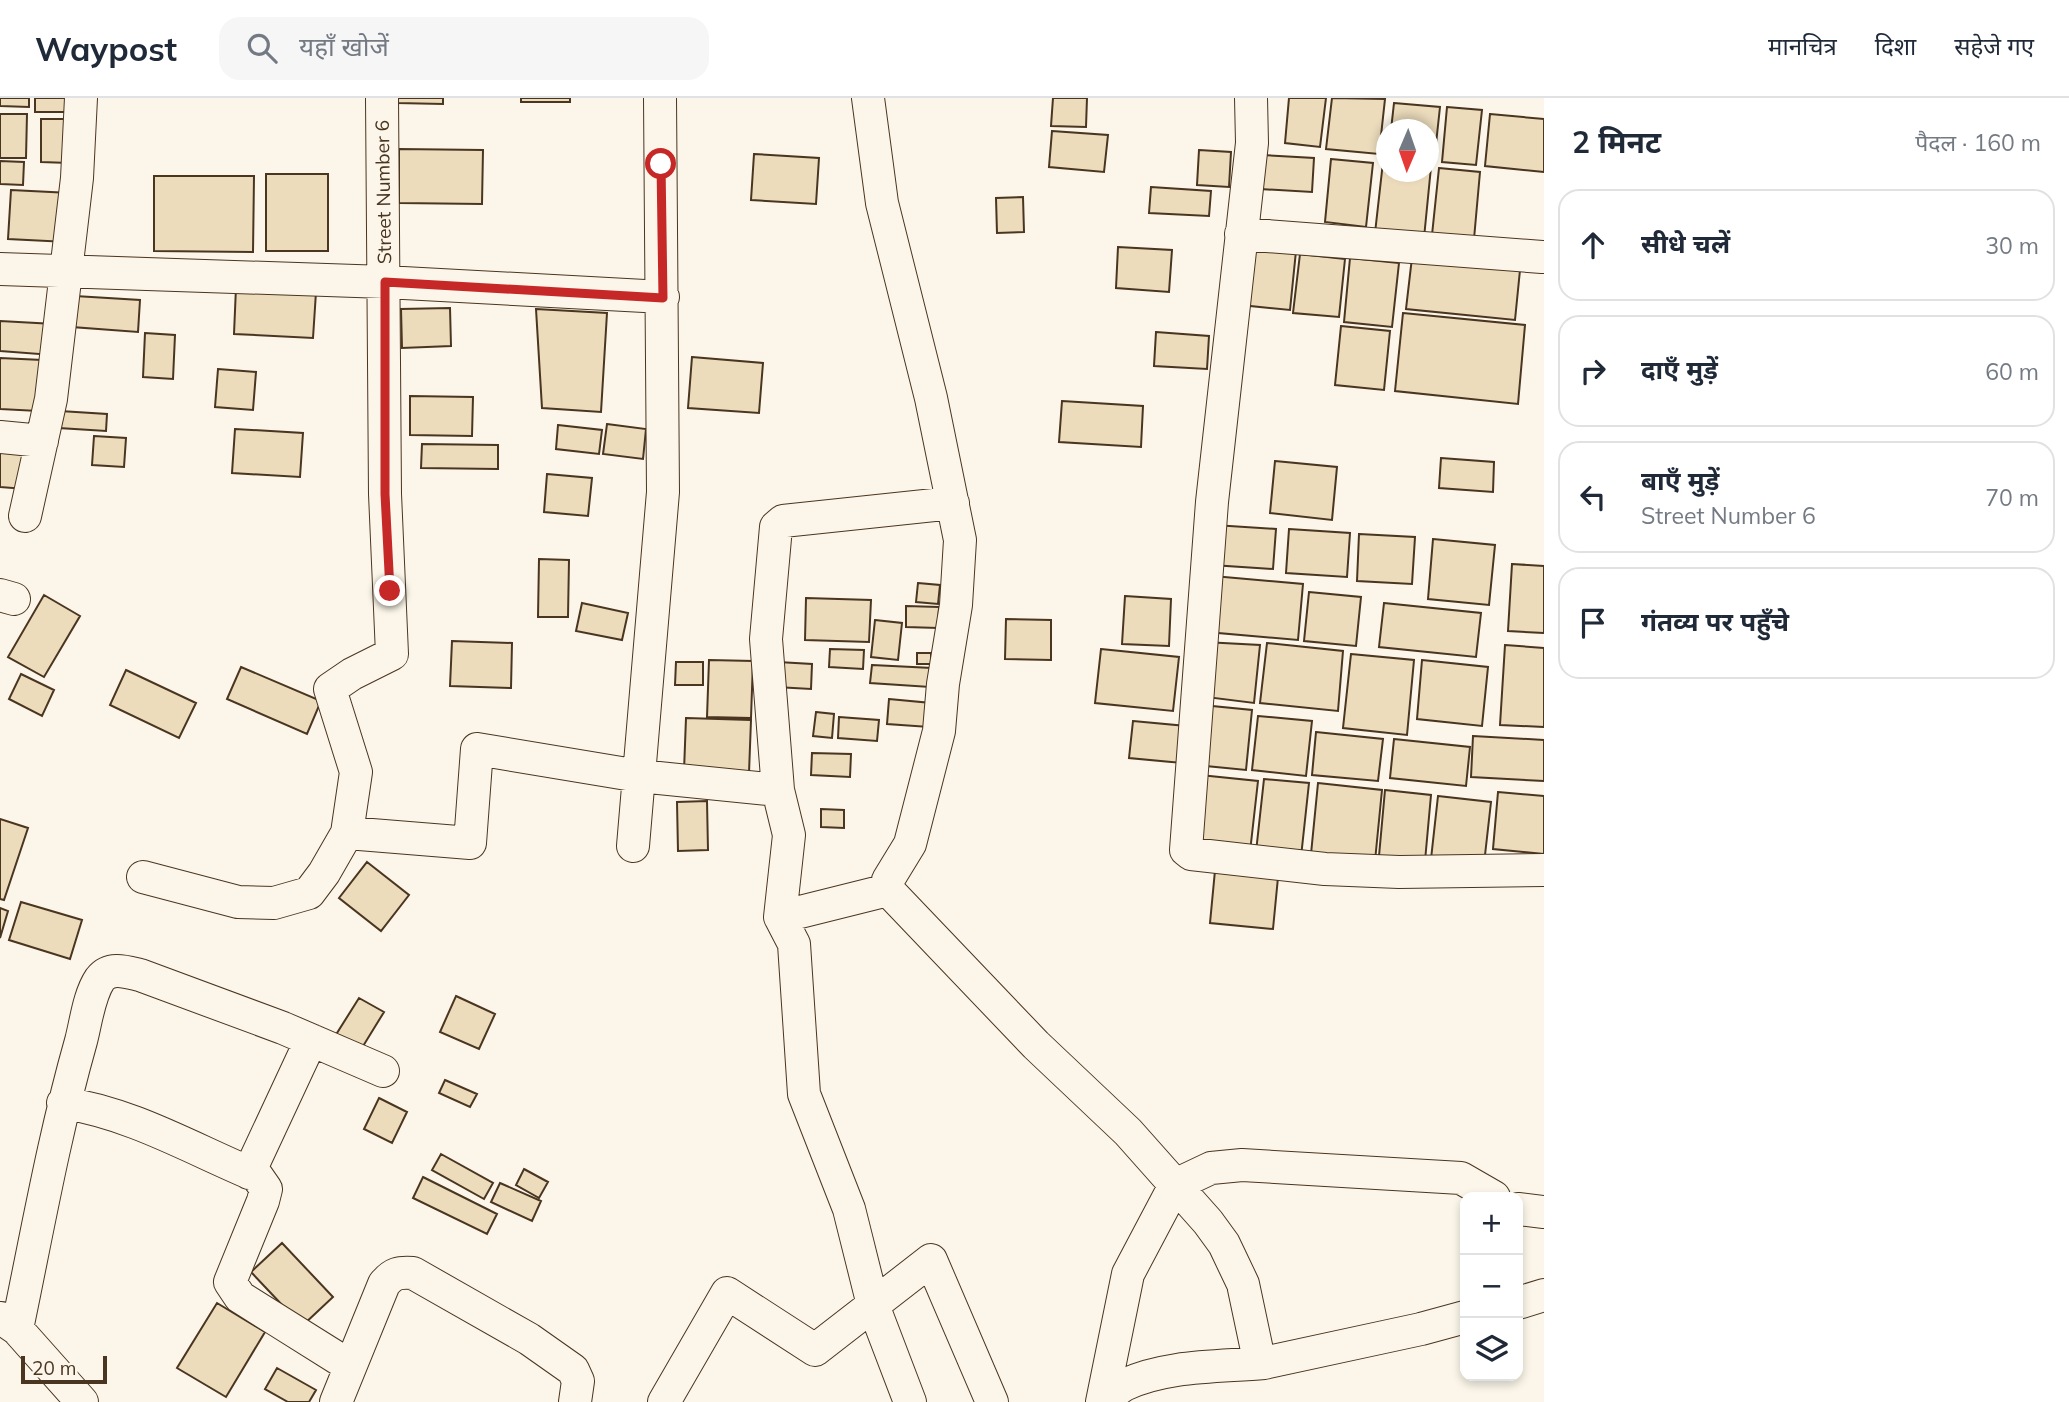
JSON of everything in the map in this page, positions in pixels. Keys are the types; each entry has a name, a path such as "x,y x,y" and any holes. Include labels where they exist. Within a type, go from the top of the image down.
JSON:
{"street":[{"path":"25,516 51,399 77,178 81,98"},
{"name":"Street Number 6","path":"346,833 356,772 330,689 352,674 392,654 385,494 382,98"},
{"path":"633,846 663,492 660,98"},
{"path":"868,98 881,203 931,398 960,540 956,605 943,684 939,731 910,844 888,880 888,890 1036,1045 1128,1132 1224,1244 1243,1284 1258,1355 1264,1363"},
{"path":"1251,98 1252,143 1212,502 1186,850 1191,854 1325,869 1471,873 1544,870"},
{"path":"1241,234 1542,257"},
{"path":"0,269 385,282 663,298"},
{"path":"0,437 42,441"},
{"path":"910,1402 873,1305 849,1209 804,1094 794,944 780,917 789,835 778,790 766,639 776,527 783,521 953,503"},
{"path":"143,877 238,902 274,903 309,893 324,873 346,833 470,843 477,750 639,776 778,790"},
{"path":"780,917 888,890"},
{"path":"82,1402 9,1323 63,1103 100,979 109,972 140,975 311,1040 383,1071"},
{"path":"248,1173 311,1040"},
{"path":"63,1103 91,1108 143,1126 257,1176 266,1189 263,1201 230,1282 240,1297 350,1366"},
{"path":"1102,1402 1128,1274 1175,1185 1211,1168 1242,1165 1461,1178 1485,1192"},
{"path":"1523,1210 1544,1213"},
{"path":"664,1402 727,1293 815,1350 931,1260 992,1402"},
{"path":"336,1402 384,1283 391,1275 400,1272 413,1273 529,1339 573,1370 578,1381 575,1402"},
{"path":"1523,1301 1544,1295"},
{"path":"1102,1402 1123,1385 1163,1373 1264,1363 1461,1318"}],"building":[{"path":"0,98 29,98 29,107 0,106"},
{"path":"35,98 76,98 76,112 35,112"},
{"path":"397,98 443,98 443,104 397,103"},
{"path":"521,98 570,98 570,102 521,102"},
{"path":"1053,98 1087,98 1086,127 1051,126"},
{"path":"1289,98 1326,98 1320,147 1285,143"},
{"path":"1332,98 1385,99 1383,119 1376,119 1376,154 1326,149"},
{"path":"1394,103 1440,107 1439,119 1392,119"},
{"path":"1447,107 1482,110 1476,165 1442,162"},
{"path":"0,114 27,114 26,158 0,158"},
{"path":"1490,114 1544,119 1544,172 1485,166"},
{"path":"41,119 69,119 69,163 41,162"},
{"path":"1052,131 1108,135 1104,172 1049,167"},
{"path":"399,149 483,150 482,204 399,203"},
{"path":"1199,150 1231,152 1229,187 1197,185"},
{"path":"754,154 819,158 816,204 751,200"},
{"path":"1262,155 1314,158 1312,192 1260,189"},
{"path":"1331,159 1373,163 1366,227 1325,222"},
{"path":"0,161 24,162 23,185 0,184"},
{"path":"1439,168 1480,172 1474,239 1432,235"},
{"path":"266,174 328,174 328,251 266,251"},
{"path":"154,176 254,176 253,252 154,251"},
{"path":"1381,182 1430,182 1424,238 1375,233"},
{"path":"1151,187 1211,191 1209,216 1149,213"},
{"path":"11,190 70,193 67,242 8,239"},
{"path":"1023,197 1024,232 997,233 996,198"},
{"path":"1247,246 1296,251 1290,310 1241,305"},
{"path":"1118,247 1172,250 1169,292 1116,288"},
{"path":"1413,249 1521,260 1515,320 1406,309"},
{"path":"1300,254 1345,259 1339,317 1293,313"},
{"path":"1350,258 1399,263 1392,327 1344,322"},
{"path":"236,287 316,292 313,338 234,334"},
{"path":"75,296 140,300 138,332 72,327"},
{"path":"450,308 451,346 402,348 401,309"},
{"path":"536,309 607,313 601,412 542,408"},
{"path":"1403,313 1525,325 1518,404 1395,391"},
{"path":"0,321 54,324 52,355 0,351"},
{"path":"1341,326 1390,331 1384,390 1335,385"},
{"path":"1156,332 1209,336 1207,369 1154,366"},
{"path":"145,333 175,335 173,379 143,377"},
{"path":"692,357 763,363 759,413 688,408"},
{"path":"0,358 42,360 38,411 0,409"},
{"path":"218,369 256,372 253,410 215,407"},
{"path":"410,396 473,397 472,436 410,435"},
{"path":"1062,401 1143,406 1141,447 1059,442"},
{"path":"60,411 107,414 106,431 59,428"},
{"path":"607,424 646,429 643,459 603,454"},
{"path":"558,425 602,430 599,454 556,449"},
{"path":"235,429 303,433 300,477 232,473"},
{"path":"94,436 126,438 124,467 92,465"},
{"path":"0,444 28,446 25,489 0,487"},
{"path":"422,444 498,445 498,469 421,468"},
{"path":"1441,458 1494,462 1493,492 1439,488"},
{"path":"1275,461 1337,467 1332,520 1270,513"},
{"path":"547,474 592,478 588,516 544,512"},
{"path":"1214,525 1276,529 1273,569 1212,565"},
{"path":"1289,529 1350,533 1347,577 1286,573"},
{"path":"1359,534 1415,537 1412,584 1357,581"},
{"path":"1433,539 1495,545 1489,605 1428,599"},
{"path":"539,559 569,560 568,617 538,617"},
{"path":"1512,564 1544,566 1544,633 1508,631"},
{"path":"1213,576 1303,584 1298,640 1207,632"},
{"path":"918,583 940,585 938,604 916,602"},
{"path":"1309,592 1361,597 1356,646 1304,641"},
{"path":"44,595 80,616 44,677 8,657"},
{"path":"1125,596 1171,599 1169,646 1122,644"},
{"path":"806,598 871,600 869,642 805,640"},
{"path":"582,603 628,613 622,640 576,631"},
{"path":"1384,603 1481,613 1476,657 1379,647"},
{"path":"906,606 939,607 938,628 906,627"},
{"path":"1006,619 1051,620 1051,660 1005,659"},
{"path":"875,620 902,623 898,660 871,657"},
{"path":"452,641 512,643 511,688 450,686"},
{"path":"1204,642 1260,645 1254,703 1198,696"},
{"path":"1267,643 1343,651 1338,711 1260,703"},
{"path":"1505,645 1544,648 1544,727 1500,725"},
{"path":"830,649 864,650 863,669 829,667"},
{"path":"1101,649 1179,657 1173,711 1095,703"},
{"path":"917,653 931,653 931,664 917,664"},
{"path":"1351,654 1414,660 1407,735 1343,728"},
{"path":"709,660 753,661 751,718 707,717"},
{"path":"1422,660 1488,667 1482,726 1417,719"},
{"path":"676,662 703,662 703,685 675,685"},
{"path":"778,662 812,664 811,689 776,687"},
{"path":"872,665 932,668 930,687 870,683"},
{"path":"241,667 321,701 307,734 227,699"},
{"path":"126,670 196,703 179,738 110,705"},
{"path":"21,674 54,690 42,716 9,699"},
{"path":"889,699 931,703 929,727 887,724"},
{"path":"1202,705 1252,710 1246,770 1196,765"},
{"path":"816,712 834,714 832,738 813,736"},
{"path":"1258,716 1312,721 1306,776 1252,770"},
{"path":"839,717 879,720 877,741 838,738"},
{"path":"686,718 751,720 749,773 684,771"},
{"path":"1133,721 1186,726 1182,763 1129,758"},
{"path":"1316,732 1383,739 1378,781 1312,775"},
{"path":"1473,736 1544,740 1544,781 1471,777"},
{"path":"1394,739 1470,747 1466,786 1390,778"},
{"path":"812,753 851,754 850,777 811,775"},
{"path":"1200,775 1258,781 1250,852 1193,846"},
{"path":"1264,779 1309,783 1301,857 1256,852"},
{"path":"1318,783 1382,790 1375,861 1311,854"},
{"path":"1385,790 1431,795 1425,861 1379,856"},
{"path":"1498,792 1544,796 1544,854 1493,849"},
{"path":"1438,796 1491,802 1484,864 1431,859"},
{"path":"707,801 708,850 678,851 677,802"},
{"path":"821,809 844,810 844,828 821,827"},
{"path":"0,819 28,828 4,900 0,899"},
{"path":"1216,860 1279,867 1273,929 1210,923"},
{"path":"367,862 409,895 381,931 339,898"},
{"path":"21,902 82,920 70,959 9,940"},
{"path":"0,908 8,911 0,938"},
{"path":"456,996 495,1014 479,1049 440,1032"},
{"path":"359,998 384,1012 357,1056 332,1041"},
{"path":"445,1080 477,1094 470,1107 439,1093"},
{"path":"379,1098 407,1112 392,1143 364,1129"},
{"path":"441,1154 493,1183 484,1199 432,1170"},
{"path":"524,1169 548,1182 539,1198 516,1185"},
{"path":"423,1177 497,1214 487,1234 413,1198"},
{"path":"500,1183 541,1201 532,1221 491,1202"},
{"path":"282,1243 333,1297 302,1326 251,1272"},
{"path":"217,1303 265,1332 226,1397 177,1368"},
{"path":"277,1368 316,1390 309,1402 288,1402 265,1389"}],"route":[{"path":"390,591 385,494 385,282 663,298 661,164"}]}
